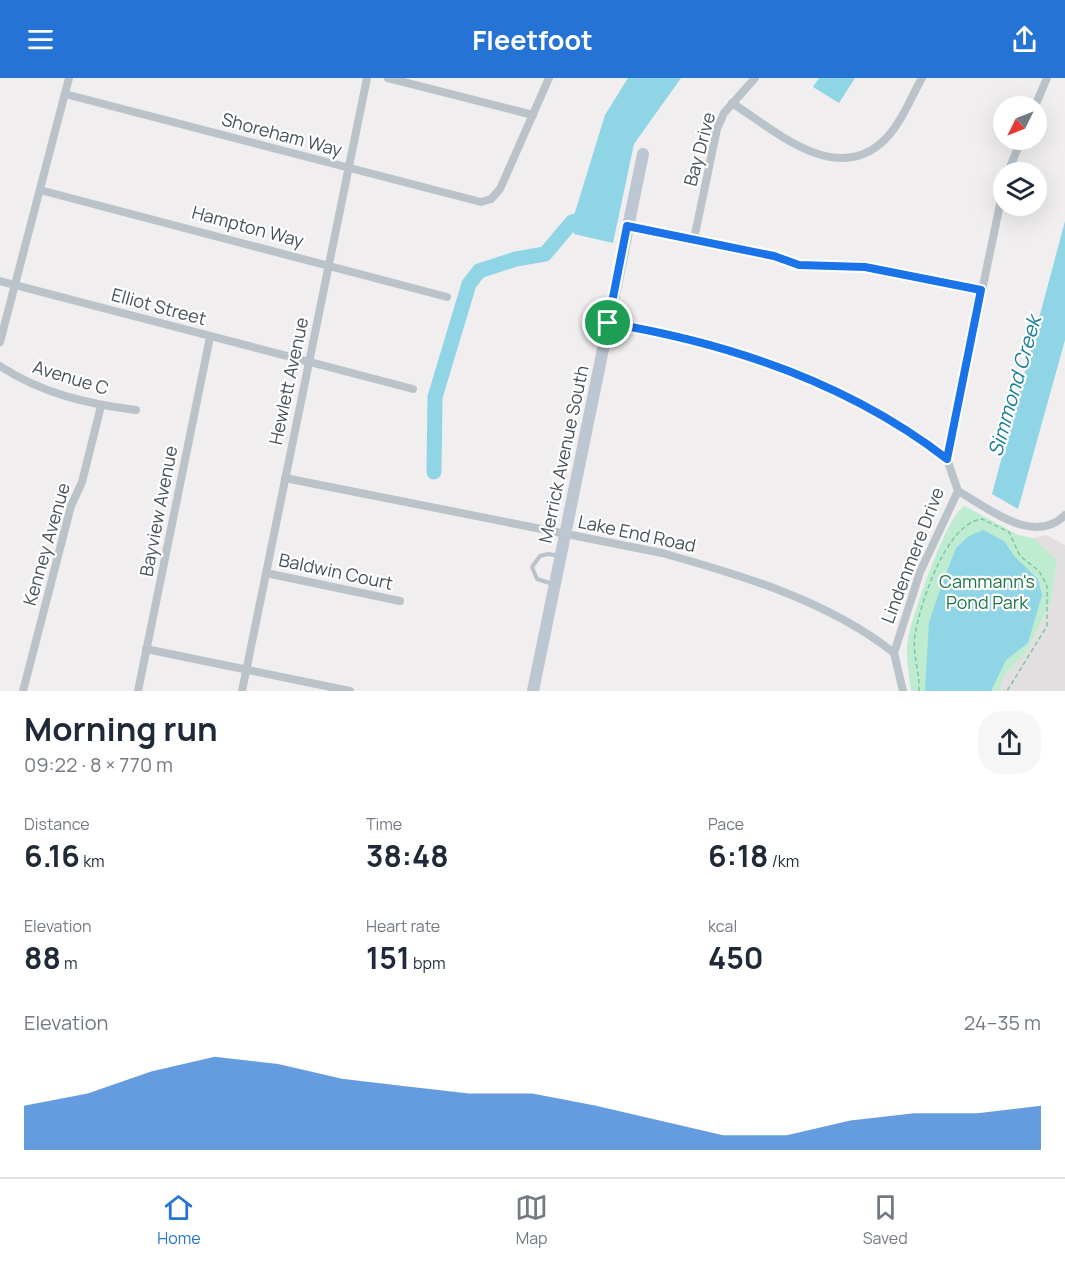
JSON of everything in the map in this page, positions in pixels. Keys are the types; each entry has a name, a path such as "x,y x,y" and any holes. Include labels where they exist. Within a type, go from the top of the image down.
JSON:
{"street":[{"path":"0,342 69,78"},
{"name":"Hewlett Avenue","path":"242,691 368,78"},
{"path":"388,78 533,115 549,78"},
{"name":"Bay Drive","path":"694,239 717,129 724,112 755,78"},
{"path":"732,103 808,151 822,157 844,159 857,156 881,144 922,78"},
{"path":"1039,96 1047,78"},
{"name":"Shoreham Way","path":"65,94 466,200 481,202 491,199 500,189 533,115"},
{"name":"Merrick Avenue South","path":"533,691 643,154"},
{"name":"Hampton Way","path":"40,190 447,297"},
{"path":"608,323 657,332 719,348 816,383 915,434 947,459 997,216"},
{"path":"627,226 774,256 799,265 865,267 981,290"},
{"name":"Elliot Street","path":"0,281 413,389"},
{"name":"Bayview Avenue","path":"138,691 210,337"},
{"name":"Avenue C","path":"0,366 38,388 101,406 136,410"},
{"name":"Kenney Avenue","path":"23,691 71,506 82,482 101,406"},
{"name":"Lindenmere Drive","path":"903,691 894,653 920,572 958,491 947,459"},
{"name":"Lake End Road","path":"285,478 662,553 738,576 808,603 852,626 894,653"},
{"path":"958,491 1023,526 1042,528 1065,515"},
{"name":"Baldwin Court","path":"266,573 400,601"},
{"path":"146,649 350,691"}],"lane":[{"path":"554,584 537,579 532,567 540,556 548,554 560,556"}],"path":[{"path":"920,691 915,636 922,607 954,536 974,521 986,521 1009,532 1020,556 1039,572 1047,586 1047,626 1008,691"}],"shaded area":[{"path":"1046,535 1065,545 1065,691 999,691 1004,676 1027,651 1051,601 1057,560 1033,538"}],"green space":[{"name":"Cammann's Pond Park","path":"965,506 1018,535 1033,538 1057,560 1051,601 1027,651 1004,676 999,691 911,691 907,653 911,628 940,545 949,526"}],"water":[{"path":"628,78 681,78 634,144 613,243 574,234 572,222 605,115"},
{"path":"819,78 855,78 839,103 813,87"},
{"path":"1065,221 1065,340 1018,509 992,494"},
{"name":"Cammann's Pond Park","path":"983,530 1004,541 1015,557 1038,579 1042,595 1028,643 1006,660 991,691 925,691 929,622 942,584 956,548 969,536"}],"waterway":[{"path":"434,472 435,397 469,284 479,271 516,259 545,254 572,222 591,217"}],"route":[{"path":"627,226 774,256 799,265 865,267 981,290 947,459 915,434 816,383 719,348 657,332 608,323 627,226"}],"water label":[{"name":"Simmond Creek","path":"1014,386"}]}
